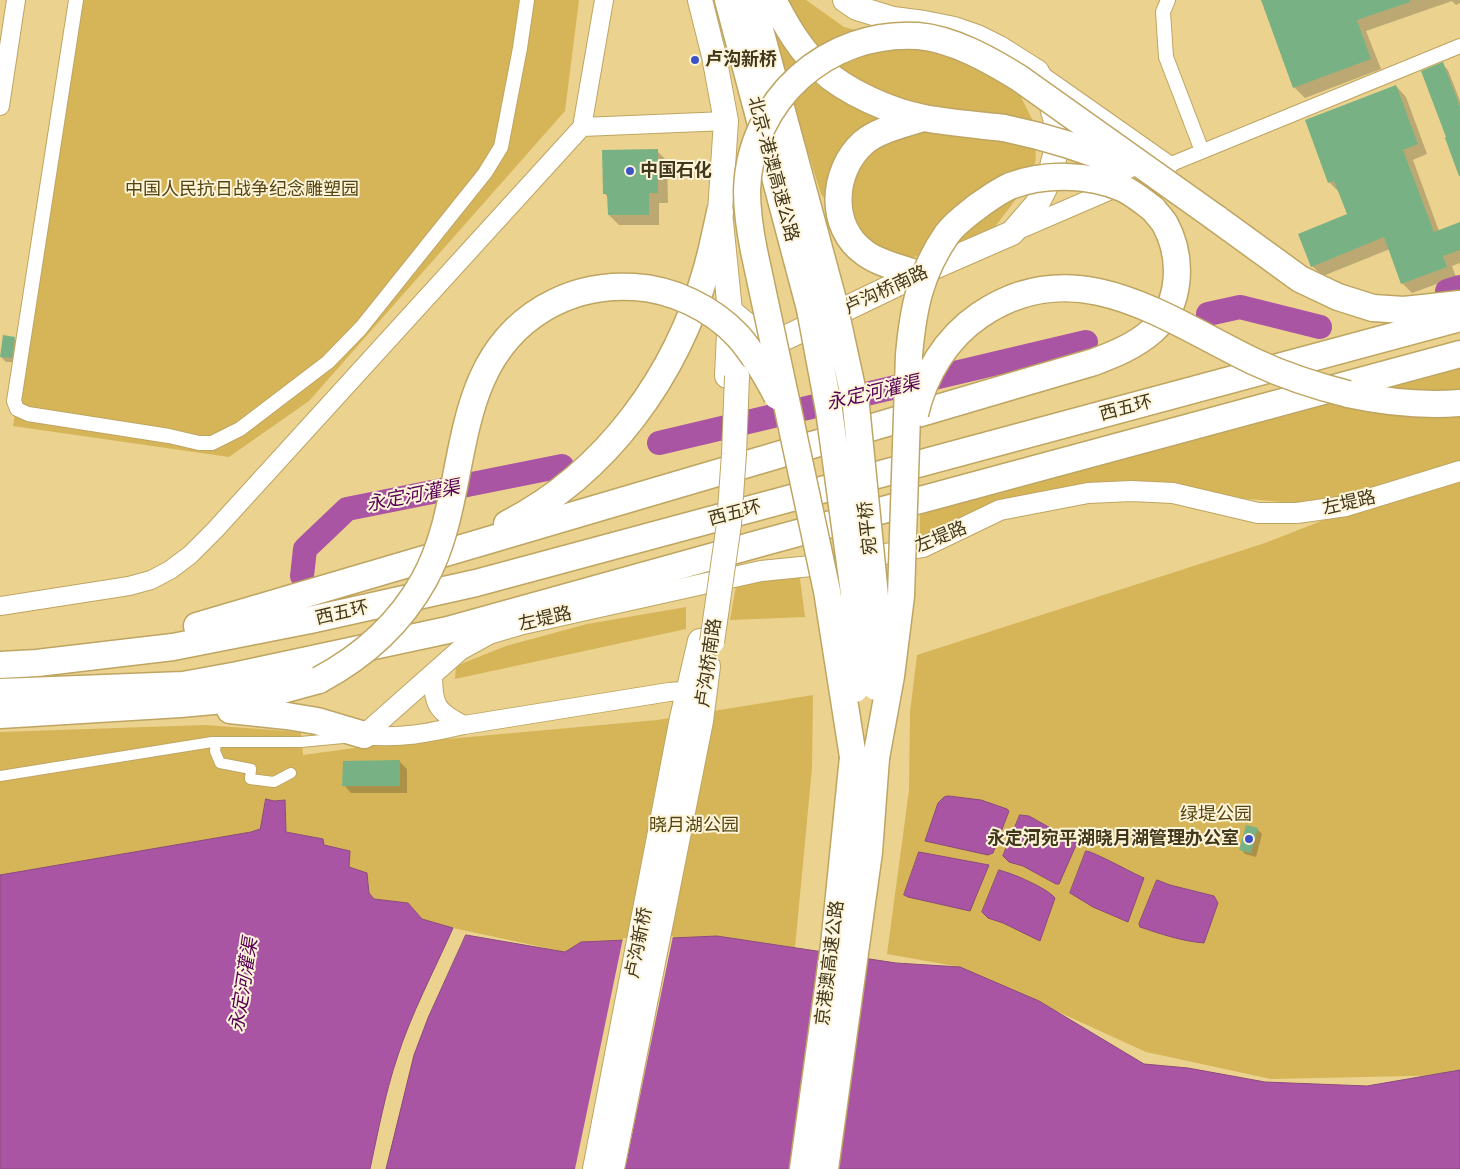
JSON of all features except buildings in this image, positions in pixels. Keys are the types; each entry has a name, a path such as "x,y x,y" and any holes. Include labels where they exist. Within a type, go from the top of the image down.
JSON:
{"highway":[{"name":"卢沟桥南路","path":"691,719 728,524 734,454 730,311 720,212 726,121 714,56 700,0"},
{"name":"北京-港澳高速公路","path":"728,0 821,304"},
{"name":"北京-港澳高速公路","path":"752,0 821,304"},
{"path":"773,0 785,24 821,69 840,84 864,97 923,118 1036,134 1168,174"},
{"path":"845,0 858,8 893,19 924,22 977,37 1037,72"},
{"path":"865,758 789,416 748,216 747,190 751,161 758,137 770,112 784,92 800,75 819,61 859,42 883,37 919,36 955,45 989,60 1019,78 1168,174 1216,218 1300,279 1338,297 1373,308 1404,310 1460,304"},
{"name":"卢沟桥南路","path":"732,376 747,357 761,346 787,337 918,274 1012,233 1037,204 1048,182 1055,155 1056,122 1050,100 1037,72"},
{"path":"918,274 886,264 864,253 850,237 841,221 837,203 840,180 850,159 864,142 887,130 923,118"},
{"path":"36,662 217,621 696,478 891,422 1094,362 1115,354 1133,345 1153,330 1167,312 1174,294 1177,274 1176,256 1164,222 1140,198 1122,188 1097,180 1077,178 1038,180 1009,187 989,198 970,212 948,232 930,262 913,318 909,355 906,454 901,596 891,676 865,758"},
{"path":"460,548 521,517 563,489 601,455 634,417 658,382 683,333 707,268 720,212"},
{"path":"0,715 180,704 264,695 319,680 343,667 368,649 394,624 425,579 436,552 452,493 468,416 477,389 488,366 503,343 518,326 556,301 599,288 637,287 658,291 701,307 718,318 737,336 753,356 789,416"},
{"path":"906,454 917,408 928,376 946,346 966,324 993,306 1015,296 1059,288 1110,294 1135,302 1161,313 1280,373 1348,394 1411,404 1460,403"},
{"name":"宛平桥","path":"821,304 856,406 875,596 865,758"},
{"path":"730,311 756,331 769,336 787,337"},
{"name":"西五环","path":"0,665 173,648 476,583 1460,318"},
{"name":"西五环","path":"0,692 183,685 448,630 761,543 1460,354"},
{"path":"180,704 317,721 364,736"},
{"name":"卢沟新桥","path":"595,1169 691,719"},
{"name":"卢沟新桥","path":"612,1169 691,719"},
{"name":"京港澳高速公路","path":"803,1169 834,945 865,758"},
{"name":"京港澳高速公路","path":"825,1169 868,852 865,758"}],"main road":[{"name":"左堤路","path":"364,736 460,650 489,634 523,624 761,571 831,564 923,548 1000,510 1088,493 1131,491 1173,493 1258,513 1297,513 1346,506 1460,470"}],"street":[{"path":"0,106 16,0"},
{"path":"76,0 14,401 17,409 28,414 168,436 199,443 212,443 240,429 328,362 360,328 485,173 502,147 527,0"},
{"path":"0,606 130,586 151,580 170,570 190,555 215,530 582,127 604,0"},
{"path":"1168,0 1163,12 1166,56 1202,151"},
{"path":"1012,233 1168,174 1202,151 1460,46"},
{"path":"1037,72 1168,174"},
{"path":"582,127 726,121"},
{"path":"433,674 435,704 448,717 464,725"},
{"path":"0,776 216,742 301,742 364,736 414,736 464,725 697,690"},
{"path":"216,742 216,751 220,763 251,769 250,779 274,782 291,773"}],"green space":[{"name":"中国人民抗日战争纪念雕塑园","path":"79,0 579,0 565,111 309,401 229,457 13,426"},
{"path":"785,0 806,0 844,27 933,50 981,69 1020,95 1033,121 1036,158 1033,170 1017,198 994,228 956,245 907,259 860,242 821,194 770,31"},
{"path":"1460,367 1460,465 1335,501 1294,503 1099,486 920,542 920,512 1304,411"},
{"name":"绿堤公园","path":"1460,482 1460,1075 1271,1079 1146,1052 960,967 887,954 909,790 910,712 917,655 1265,543 1403,489"},
{"path":"799,571 805,617 730,620 737,580"},
{"path":"686,607 686,629 455,679 456,666 506,646 587,624"},
{"name":"晓月湖公园","path":"813,695 812,768 795,948 717,936 581,942 565,952 453,928 422,919 408,903 374,899 369,893 367,873 349,867 349,851 324,845 323,839 286,832 284,800 274,801 266,799 260,829 251,832 0,875 0,732 205,725 301,732 303,755 369,746 657,720"}],"water":[{"path":"944,797 981,800 1009,811 993,853 988,855 925,841 938,803"},
{"path":"266,799 274,801 285,800 286,832 323,839 324,845 350,851 349,867 367,873 369,893 374,899 408,903 422,919 453,928 403,1042 385,1099 370,1169 0,1169 0,875 251,832 260,829"},
{"path":"1020,815 1029,816 1077,843 1059,884 1023,866 1009,862 1003,856"},
{"path":"1086,851 1144,878 1128,922 1093,907 1070,893"},
{"path":"919,852 989,865 970,911 904,895"},
{"path":"999,870 1029,881 1055,898 1040,941 988,918 982,912"},
{"path":"1157,880 1214,896 1218,903 1204,943 1163,935 1140,927 1139,924"},
{"path":"466,935 565,952 581,942 717,936 896,963 960,967 1039,1001 1144,1064 1188,1068 1265,1082 1367,1086 1460,1070 1460,1169 386,1169 414,1055 428,1018"}],"pier":[{"path":"673,936 625,1169 575,1169 623,938"}],"waterway":[{"name":"永定河灌渠","path":"1447,291 1460,287"},
{"name":"永定河灌渠","path":"1208,314 1240,307 1320,327"},
{"name":"永定河灌渠","path":"659,443 1086,342"},
{"name":"永定河灌渠","path":"302,576 305,549 347,509 562,466"}],"place":[{"name":"卢沟新桥","path":"695,60"},
{"name":"中国石化","path":"630,171"},
{"name":"永定河宛平湖晓月湖管理办公室","path":"1249,839"}]}
